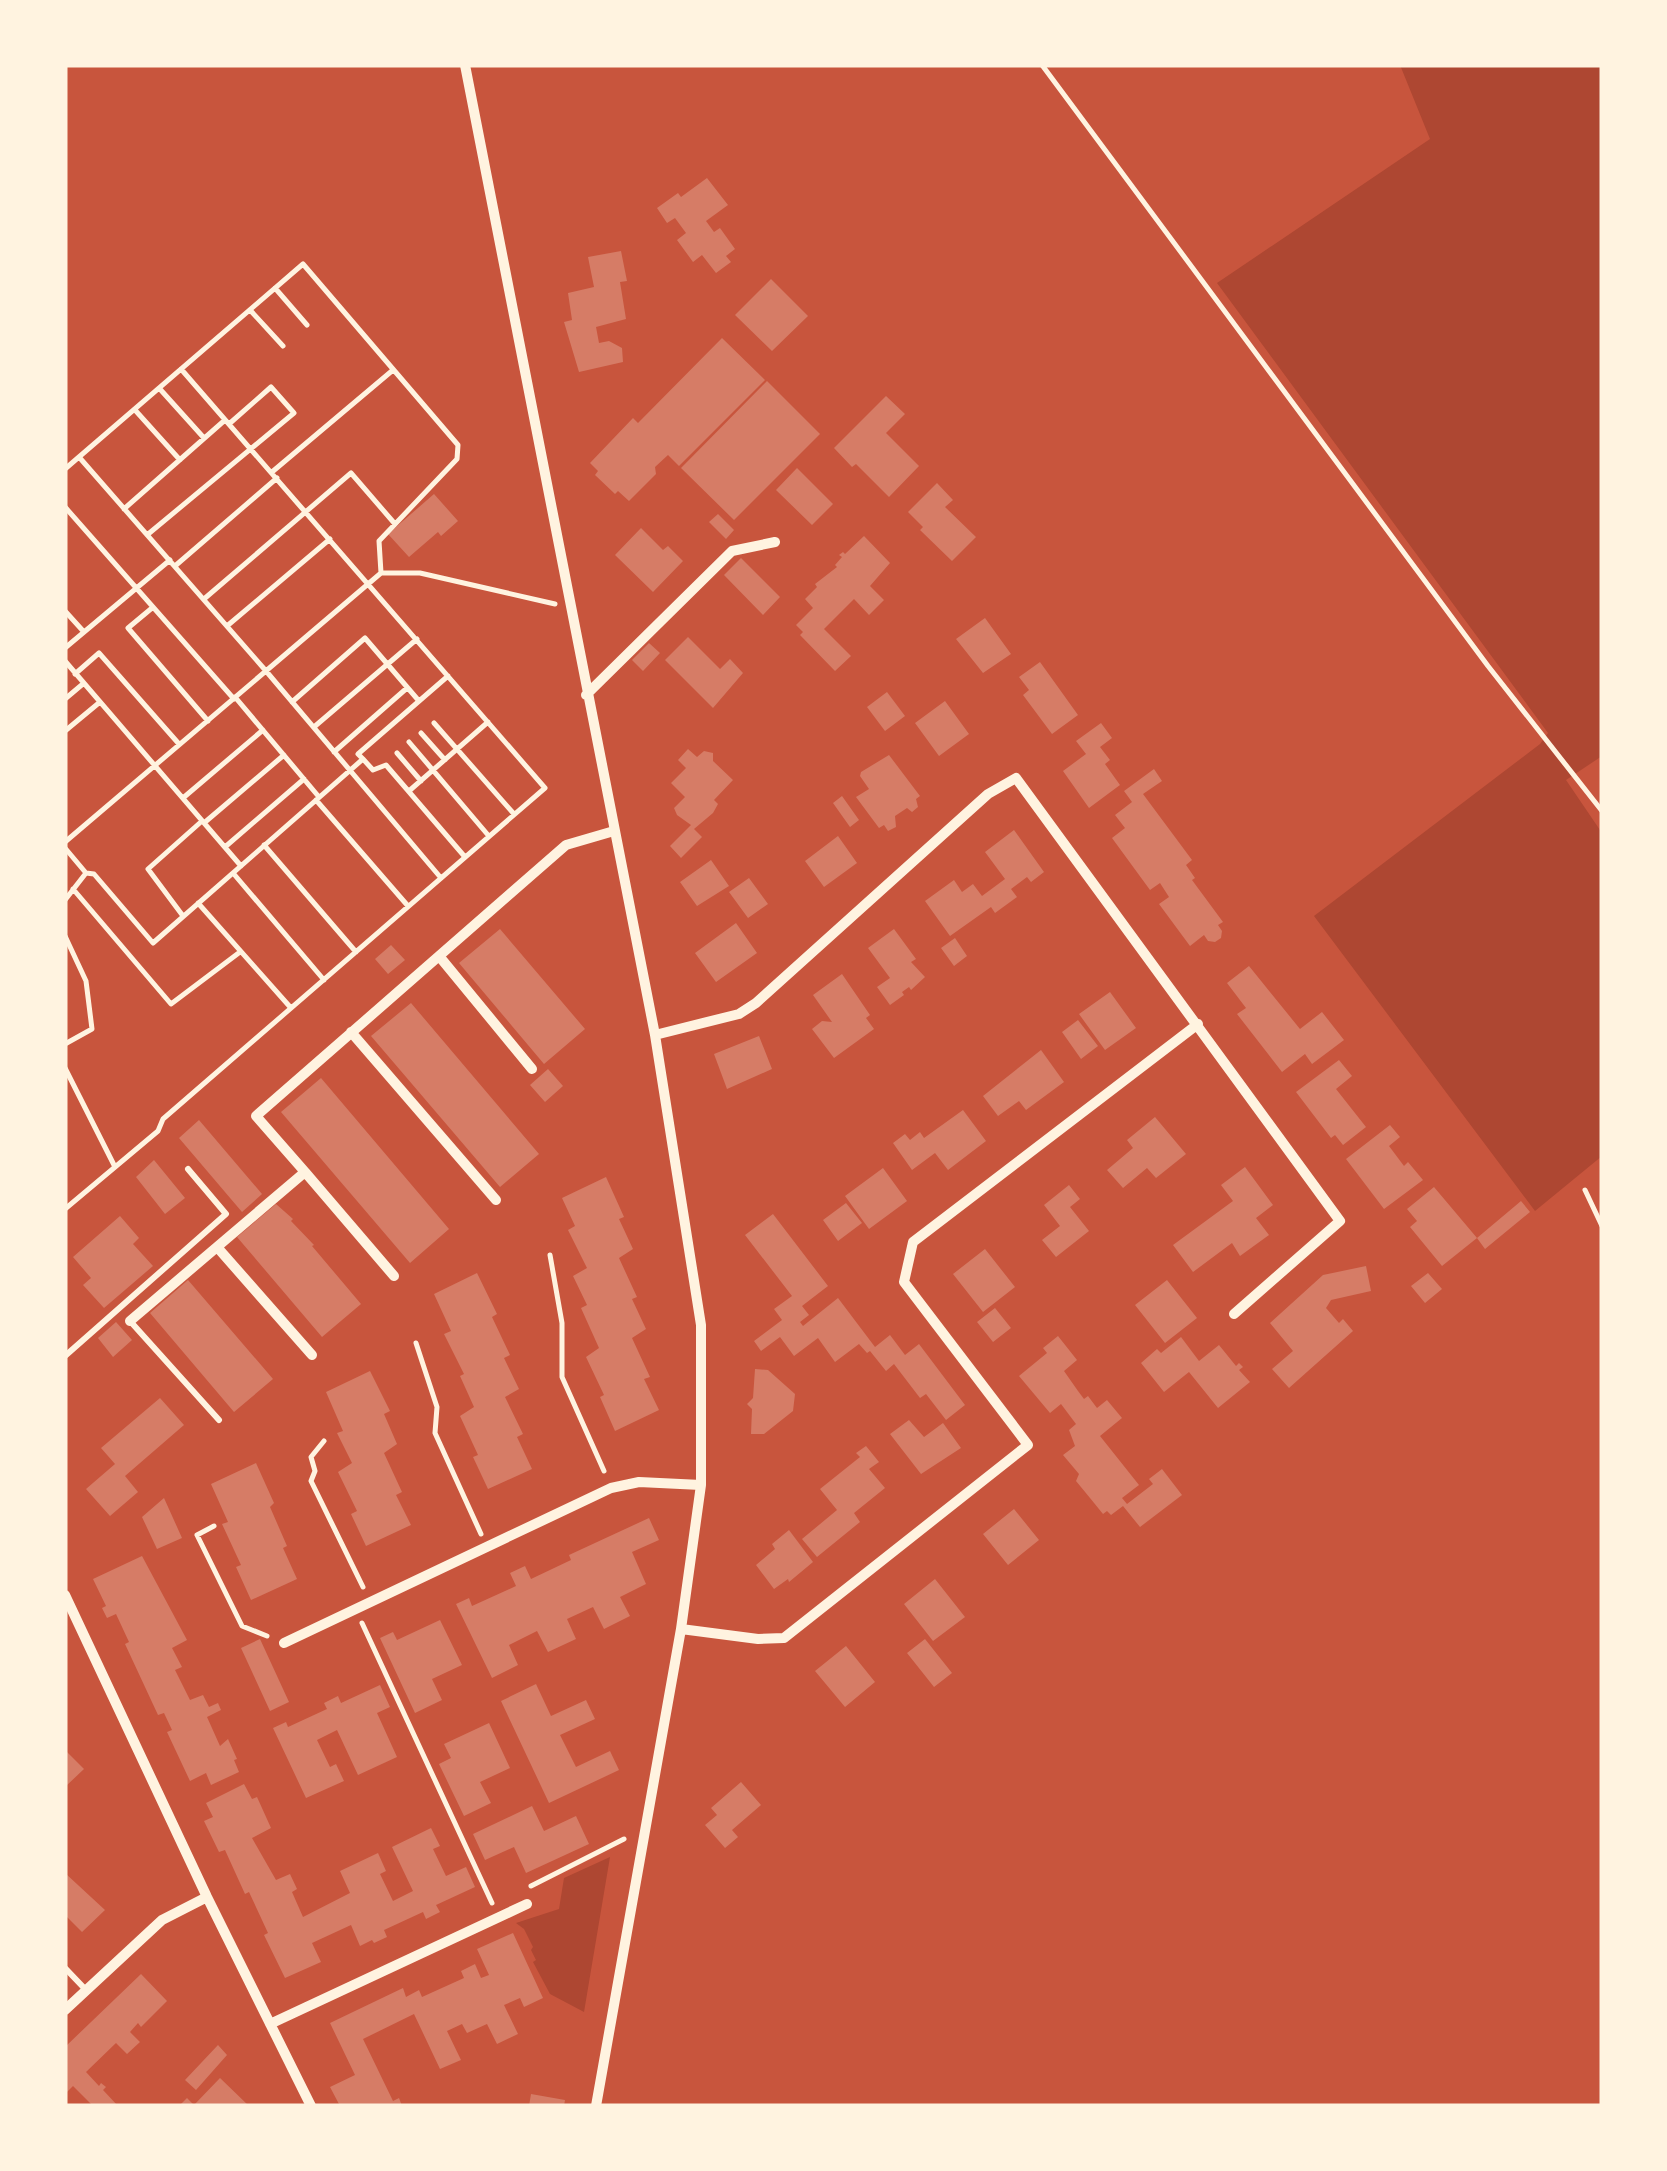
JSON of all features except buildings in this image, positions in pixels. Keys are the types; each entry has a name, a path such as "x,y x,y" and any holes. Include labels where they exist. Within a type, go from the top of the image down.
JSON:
{"street":[{"path":"464,65 655,1036 701,1325 701,1485 681,1629 596,2106"},
{"path":"586,695 732,551 775,542"},
{"path":"655,1036 740,1014 756,1004 988,794 1016,778 1340,1222 1234,1314"},
{"path":"394,1276 256,1116 566,845 614,830"},
{"path":"439,956 532,1068"},
{"path":"681,1629 758,1639 784,1638 1028,1444 904,1282 913,1242 1198,1024"},
{"path":"351,1032 496,1200"},
{"path":"130,1322 304,1172"},
{"path":"217,1247 312,1355"},
{"path":"284,1642 611,1488 640,1482 701,1485"},
{"path":"65,1595 207,1898 311,2106"},
{"path":"65,2010 162,1920 207,1898"},
{"path":"270,2024 527,1904"}],"lane":[{"path":"65,1356 226,1214 188,1168"},
{"path":"130,1322 219,1420"},
{"path":"65,1968 86,1990"}],"path":[{"path":"1042,65 1488,666 1602,811"},
{"path":"65,469 303,264 458,446 457,459 379,541 381,573"},
{"path":"275,288 307,325"},
{"path":"250,310 282,346"},
{"path":"65,1209 545,788 181,369"},
{"path":"65,648 172,563 394,370"},
{"path":"124,508 204,438 271,387 283,400 294,414 148,535"},
{"path":"159,388 204,438"},
{"path":"134,409 180,460"},
{"path":"79,457 440,878"},
{"path":"204,599 351,473 395,524"},
{"path":"65,507 152,608"},
{"path":"227,626 330,540"},
{"path":"363,760 153,943 65,845 381,573 420,572 572,609"},
{"path":"208,721 128,628 154,606 263,730 408,906"},
{"path":"65,610 84,632"},
{"path":"292,702 365,638 419,701"},
{"path":"314,728 416,639"},
{"path":"76,674 99,654 180,745"},
{"path":"65,661 241,866"},
{"path":"448,676 358,754 373,770 386,765 465,857"},
{"path":"65,700 84,683"},
{"path":"334,752 407,688"},
{"path":"65,731 100,702"},
{"path":"409,792 488,722"},
{"path":"434,723 514,814"},
{"path":"182,798 263,730"},
{"path":"421,733 446,760"},
{"path":"409,742 490,836"},
{"path":"397,753 421,781"},
{"path":"184,916 148,869 284,755"},
{"path":"225,847 304,779"},
{"path":"264,846 356,952"},
{"path":"65,900 86,872"},
{"path":"233,873 324,980"},
{"path":"73,889 171,1004 240,952"},
{"path":"198,903 291,1008"},
{"path":"65,936 86,981 92,1029 65,1044"},
{"path":"65,1068 115,1167"},
{"path":"1585,1190 1602,1226"},
{"path":"550,1255 562,1323 562,1377 611,1488"},
{"path":"416,1344 437,1407 435,1433 486,1545"},
{"path":"324,1441 312,1457 315,1471 311,1481 370,1603"},
{"path":"214,1526 197,1535 242,1626 284,1642"},
{"path":"356,1610 500,1919"},
{"path":"527,1888 645,1829"}],"shaded area":[{"path":"1400,65 1602,65 1602,756 1566,780 1602,833 1602,1156 1535,1211 1314,916 1540,744 1548,733 1217,283 1430,139"},
{"path":"610,1857 584,2012 550,1994 533,1962 533,1947 524,1929 516,1923 559,1909 564,1878"}]}
